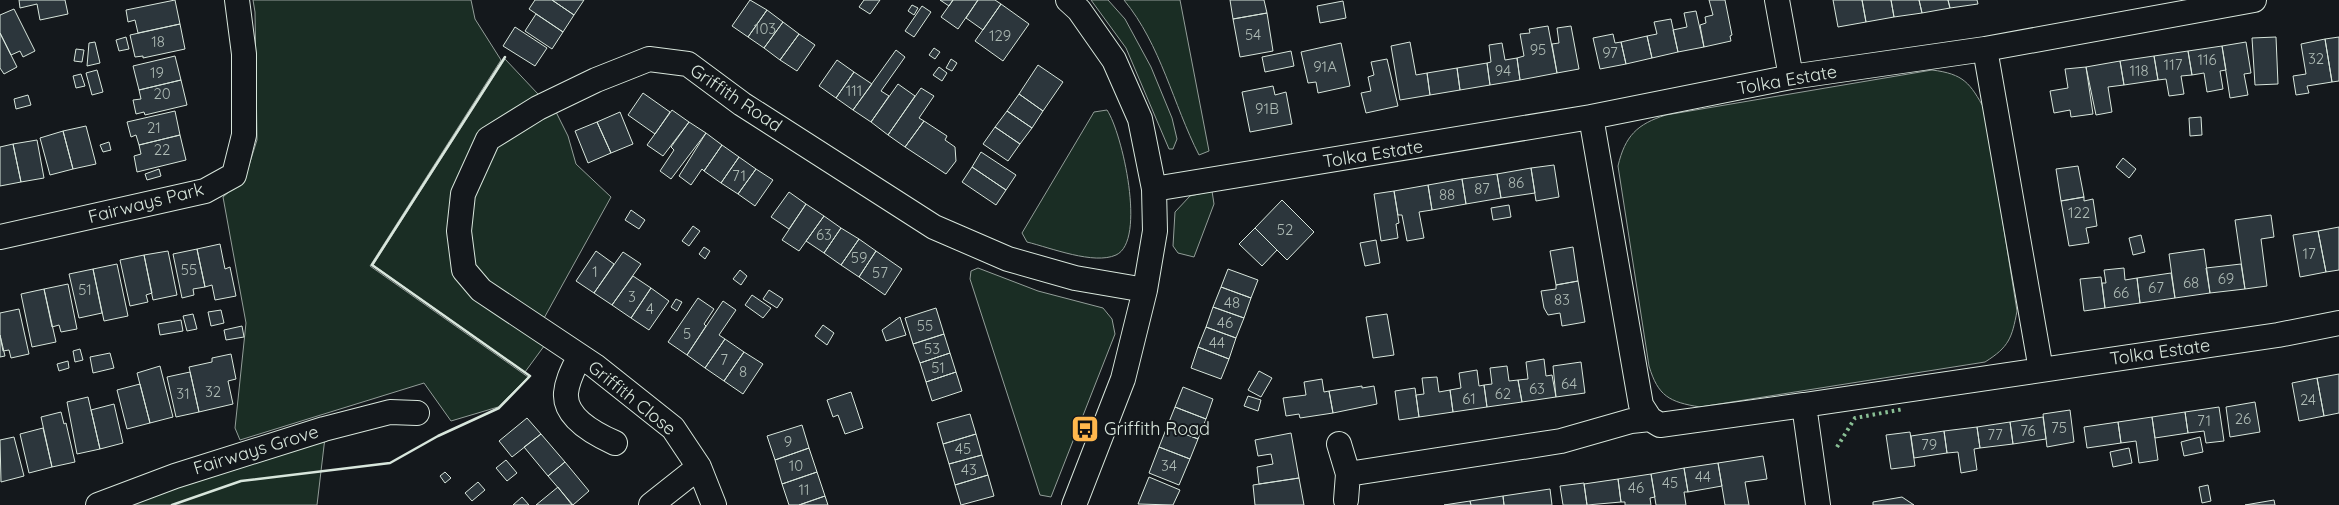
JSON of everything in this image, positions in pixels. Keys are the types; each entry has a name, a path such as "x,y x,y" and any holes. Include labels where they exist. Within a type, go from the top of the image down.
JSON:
{"street":[{"name":"Fairways Park","path":"0,237 205,192 234,175 244,136 244,54 237,0"},
{"path":"1068,0 1078,10 1114,60 1140,119 1154,189 1155,231 1144,290 1122,379 1074,505"},
{"path":"1777,0 1791,77"},
{"name":"Tolka Estate","path":"1154,189 1591,117 1791,77 1985,50 2254,0"},
{"path":"1985,50 2041,370"},
{"name":"Griffith Road","path":"519,316 481,290 464,270 459,231 463,194 488,139 538,108 596,80 649,59 688,64 742,104 934,227 1008,259 1075,278 1144,290"},
{"path":"1591,117 1641,405 1650,419"},
{"name":"Griffith Close","path":"519,316 595,366 673,428 699,467 714,505"},
{"name":"Tolka Estate","path":"1348,474 1561,440 1631,421 1650,419 1660,425 2278,335 2339,323"},
{"name":"Griffith Close","path":"579,357 570,376 566,395 571,410 592,432 615,443"},
{"path":"1804,405 1818,505"},
{"name":"Fairways Grove","path":"98,505 175,476 324,429 390,412 417,413"},
{"path":"1338,444 1348,474 1346,500"},
{"path":"651,505 699,467"}],"green space":[{"path":"253,0 471,0 475,19 501,60 370,266 528,377 498,407 451,421 424,383 240,440 235,428 246,323 223,197 245,178 257,140 255,12"},
{"path":"1091,0 1108,0 1125,19 1151,67 1172,118 1177,139 1173,149 1169,149 1126,48"},
{"path":"1124,0 1180,0 1209,151 1199,155 1148,36"},
{"path":"505,59 538,94 551,102 568,136 576,164 611,197 538,329 550,338 525,372 373,265"},
{"path":"1932,70 1952,74 1965,81 1985,110 2017,311 2011,335 2004,346 1985,362 1700,407 1680,403 1666,396 1656,384 1649,366 1618,166 1624,147 1629,139 1640,127 1666,115"},
{"path":"1107,110 1119,140 1129,186 1130,230 1125,246 1116,255 1107,258 1096,258 1084,257 1027,242 1022,233 1094,112"},
{"path":"1212,191 1214,204 1194,257 1178,253 1173,246 1175,212 1190,196"},
{"path":"978,268 1038,291 1103,308 1112,319 1115,334 1051,497 1040,495 970,279 971,271"},
{"path":"326,429 317,505 101,505"}],"building":[{"path":"19,0 65,0 68,14 40,20 37,4 20,8"},
{"path":"175,0 180,24 138,33 135,20 128,22 126,10"},
{"path":"535,0 552,0 574,15 563,32 529,9"},
{"path":"552,0 584,0 574,15"},
{"path":"750,0 767,10 748,37 732,26"},
{"path":"864,0 880,0 870,14 859,7"},
{"path":"940,0 953,0 949,6"},
{"path":"953,0 978,0 958,29 941,17"},
{"path":"978,0 995,0 1001,4 983,30 966,18"},
{"path":"1230,0 1264,0 1267,13 1233,19"},
{"path":"1709,0 1725,0 1732,35 1730,36 1731,41 1704,47 1700,25 1706,23 1705,17 1713,15"},
{"path":"1833,0 1862,0 1866,22 1838,27"},
{"path":"1862,0 1891,0 1894,17 1866,22"},
{"path":"1891,0 1919,0 1922,13 1894,17"},
{"path":"1919,0 1948,0 1950,8 1922,13"},
{"path":"1948,0 1977,0 1978,4 1950,8"},
{"path":"1343,1 1346,18 1320,23 1317,6"},
{"path":"1001,4 1029,24 1003,61 975,41"},
{"path":"912,5 918,8 914,15 908,11"},
{"path":"922,6 931,12 914,37 905,31"},
{"path":"14,9 35,51 23,57 20,51 11,55 0,33 0,15"},
{"path":"767,10 783,22 764,48 748,37"},
{"path":"1696,11 1704,47 1678,52 1673,30 1687,27 1684,13"},
{"path":"1267,13 1273,51 1240,57 1233,19"},
{"path":"536,14 563,32 552,49 525,31"},
{"path":"1671,19 1678,52 1652,58 1647,36 1657,34 1654,22"},
{"path":"783,22 799,34 780,60 764,48"},
{"path":"180,24 185,49 143,58 143,56 135,57 130,35"},
{"path":"1548,26 1557,73 1520,80 1517,58 1524,56 1520,34 1530,33 1529,29"},
{"path":"1571,26 1579,69 1557,73 1552,44 1559,43 1557,28"},
{"path":"515,27 547,48 535,66 503,46"},
{"path":"0,33 17,67 4,74 0,68"},
{"path":"799,34 815,45 797,71 780,60"},
{"path":"1613,34 1615,43 1621,42 1626,64 1600,69 1593,38"},
{"path":"1647,36 1652,58 1626,64 1621,42"},
{"path":"126,37 129,49 119,51 116,40"},
{"path":"2276,37 2278,84 2255,85 2252,38"},
{"path":"2339,37 2339,81 2332,82 2325,39"},
{"path":"2325,39 2332,82 2307,86 2309,93 2296,95 2293,76 2306,74 2301,44"},
{"path":"95,42 100,63 87,66 89,43"},
{"path":"1410,42 1416,75 1427,73 1430,95 1400,100 1391,46"},
{"path":"2246,42 2251,73 2244,74 2248,95 2230,98 2222,46"},
{"path":"1341,43 1350,86 1318,93 1316,82 1308,83 1301,52"},
{"path":"1502,43 1505,60 1517,58 1520,80 1490,85 1487,63 1491,62 1489,45"},
{"path":"2222,46 2226,70 2220,71 2223,89 2207,92 2204,73 2192,75 2188,51"},
{"path":"934,48 940,52 935,59 929,55"},
{"path":"76,49 84,50 82,62 74,61"},
{"path":"896,50 905,57 881,91 889,96 871,122 853,110"},
{"path":"1291,51 1294,66 1265,72 1262,57"},
{"path":"2188,51 2192,75 2181,76 2184,94 2169,96 2166,79 2158,80 2154,56"},
{"path":"175,56 181,80 139,90 133,66"},
{"path":"2154,56 2158,80 2124,85 2120,61"},
{"path":"951,59 957,63 952,71 946,68"},
{"path":"1387,59 1398,106 1366,113 1361,93 1371,91 1368,77 1374,75 1371,62"},
{"path":"837,60 854,72 836,98 819,86"},
{"path":"2120,61 2124,85 2108,87 2112,112 2096,115 2086,67"},
{"path":"1487,63 1490,85 1460,90 1457,68"},
{"path":"1038,65 1063,82 1043,111 1019,94"},
{"path":"939,67 947,73 942,81 933,75"},
{"path":"2086,67 2093,114 2071,117 2070,110 2054,113 2050,91 2068,88 2065,69"},
{"path":"1457,68 1460,90 1430,95 1427,73"},
{"path":"97,70 103,92 92,95 86,73"},
{"path":"854,72 872,84 853,110 836,98"},
{"path":"81,74 85,86 76,88 73,76"},
{"path":"181,80 187,105 145,115 144,112 136,114 133,100 141,99 139,90"},
{"path":"898,84 915,96 888,135 871,122"},
{"path":"1273,86 1275,95 1286,92 1292,124 1250,132 1242,92"},
{"path":"921,88 934,96 919,118 924,121 905,147 888,135"},
{"path":"643,93 670,112 655,134 628,115"},
{"path":"1019,94 1043,111 1032,128 1007,111"},
{"path":"28,95 31,105 16,109 14,99"},
{"path":"672,110 689,122 663,156 647,145"},
{"path":"175,111 180,135 139,145 136,135 131,137 127,122"},
{"path":"1007,111 1032,128 1020,144 995,127"},
{"path":"620,112 633,144 611,153 597,122"},
{"path":"2201,117 2202,135 2190,136 2189,118"},
{"path":"924,121 947,136 945,140 955,147 956,161 946,174 905,147"},
{"path":"597,122 611,153 588,163 575,131"},
{"path":"689,122 706,133 671,179 660,171 674,150 671,147"},
{"path":"86,126 96,164 73,169 63,131"},
{"path":"995,127 1020,144 1008,161 983,144"},
{"path":"63,131 73,169 50,175 40,138"},
{"path":"706,133 722,145 704,171 702,169 691,185 679,176"},
{"path":"180,135 186,160 137,172 134,156 141,154 139,145"},
{"path":"37,140 44,178 21,182 13,144"},
{"path":"109,142 111,150 103,152 100,145"},
{"path":"13,144 21,182 0,186 0,147"},
{"path":"722,145 739,157 721,183 704,171"},
{"path":"981,152 1016,175 1006,190 972,167"},
{"path":"739,157 756,169 738,194 721,183"},
{"path":"2123,158 2136,169 2129,178 2116,167"},
{"path":"1554,165 1559,197 1536,201 1531,168"},
{"path":"2078,166 2084,197 2061,201 2056,169"},
{"path":"972,167 1006,190 996,205 962,182"},
{"path":"1531,168 1535,193 1501,198 1497,174"},
{"path":"159,169 161,176 147,180 145,174"},
{"path":"756,169 773,180 755,206 738,194"},
{"path":"1497,174 1501,198 1466,204 1462,179"},
{"path":"1462,179 1466,204 1432,210 1428,185"},
{"path":"1428,185 1432,210 1419,212 1424,238 1407,241 1402,215 1398,215 1394,191"},
{"path":"1394,191 1399,223 1396,224 1398,238 1381,241 1374,194"},
{"path":"789,192 806,204 789,229 771,217"},
{"path":"2084,197 2084,201 2093,199 2097,226 2086,228 2089,243 2069,246 2061,201"},
{"path":"1282,200 1314,232 1287,260 1255,228"},
{"path":"806,204 824,216 799,251 782,240"},
{"path":"1509,205 1511,217 1493,220 1491,208"},
{"path":"631,210 645,220 639,229 625,220"},
{"path":"2271,215 2274,237 2261,239 2267,286 2245,289 2235,220"},
{"path":"824,216 841,228 824,253 806,241"},
{"path":"693,226 700,231 689,246 682,241"},
{"path":"2339,227 2339,270 2326,272 2318,231"},
{"path":"841,228 859,239 841,265 824,253"},
{"path":"1255,228 1277,250 1262,266 1239,244"},
{"path":"2318,231 2326,272 2300,277 2293,235"},
{"path":"2141,235 2145,252 2133,255 2129,238"},
{"path":"859,239 876,251 859,277 841,265"},
{"path":"1376,240 1380,263 1365,266 1360,243"},
{"path":"220,244 225,269 230,267 236,296 215,300 212,285 205,287 197,249"},
{"path":"704,247 710,251 705,259 699,254"},
{"path":"1573,247 1578,281 1556,285 1550,251"},
{"path":"197,249 205,287 193,289 194,295 182,298 173,254"},
{"path":"2204,249 2210,293 2175,298 2169,254"},
{"path":"168,251 177,295 153,300 144,255"},
{"path":"596,251 614,264 594,293 576,281"},
{"path":"876,251 902,269 885,295 859,277"},
{"path":"623,252 641,264 612,305 594,293"},
{"path":"144,255 152,293 146,295 148,302 130,306 120,260"},
{"path":"117,264 128,316 104,321 93,269"},
{"path":"2241,264 2245,289 2210,293 2206,268"},
{"path":"2124,268 2125,280 2137,278 2140,303 2105,308 2102,283 2106,283 2104,270"},
{"path":"93,269 102,313 79,318 69,274"},
{"path":"1228,269 1258,280 1251,298 1221,287"},
{"path":"740,270 747,276 741,285 733,279"},
{"path":"2171,273 2175,298 2140,303 2137,278"},
{"path":"633,276 651,288 631,318 612,305"},
{"path":"2101,277 2105,308 2084,311 2080,279"},
{"path":"1578,281 1585,322 1562,326 1560,313 1548,315 1544,308 1541,291 1556,289 1556,285"},
{"path":"68,284 77,329 61,332 59,325 52,327 44,289"},
{"path":"1221,287 1251,298 1244,318 1213,307"},
{"path":"651,288 669,301 649,330 631,318"},
{"path":"44,289 56,342 32,347 21,294"},
{"path":"769,290 783,299 777,308 763,299"},
{"path":"752,295 771,308 763,318 745,305"},
{"path":"698,298 714,309 704,324 706,326 687,355 668,342"},
{"path":"676,299 682,302 677,311 671,307"},
{"path":"723,301 736,310 719,335 725,339 705,368 687,355"},
{"path":"1213,307 1244,318 1236,338 1206,327"},
{"path":"936,308 944,334 913,344 905,318"},
{"path":"19,309 29,354 11,358 9,350 3,351 0,335 0,313"},
{"path":"221,310 224,323 211,326 208,312"},
{"path":"193,314 197,329 187,331 183,316"},
{"path":"1387,314 1394,355 1373,358 1366,317"},
{"path":"900,317 906,335 886,341 882,330"},
{"path":"181,320 183,331 160,335 158,324"},
{"path":"823,325 834,333 827,345 815,336"},
{"path":"242,326 244,337 226,340 224,330"},
{"path":"1206,327 1236,338 1229,359 1198,347"},
{"path":"944,334 950,353 920,363 913,344"},
{"path":"0,335 5,356 0,357"},
{"path":"725,339 744,352 724,381 705,368"},
{"path":"1198,347 1229,359 1221,379 1191,368"},
{"path":"80,349 83,360 75,362 73,351"},
{"path":"744,352 763,364 743,394 724,381"},
{"path":"110,353 114,368 93,373 90,357"},
{"path":"950,353 956,372 926,382 920,363"},
{"path":"231,354 236,379 228,381 233,404 199,412 189,367 212,362 212,358"},
{"path":"1544,359 1546,376 1552,375 1556,397 1522,402 1518,380 1528,379 1526,362"},
{"path":"68,361 69,368 59,371 57,364"},
{"path":"1581,362 1585,393 1556,397 1553,366"},
{"path":"160,366 173,417 150,423 137,373"},
{"path":"1507,366 1509,381 1518,380 1522,402 1487,407 1484,385 1492,384 1490,368"},
{"path":"1477,370 1479,386 1484,385 1487,407 1453,412 1450,390 1461,388 1459,373"},
{"path":"1259,371 1272,378 1261,397 1248,390"},
{"path":"190,372 199,412 176,417 167,377"},
{"path":"956,372 962,391 932,401 926,382"},
{"path":"2339,374 2339,413 2324,416 2317,378"},
{"path":"1437,377 1439,392 1450,390 1453,412 1419,417 1416,395 1424,394 1422,378"},
{"path":"2317,378 2324,416 2299,421 2292,383"},
{"path":"1322,379 1324,392 1329,391 1333,413 1300,418 1299,414 1286,416 1283,398 1306,395 1304,382"},
{"path":"140,384 150,423 127,429 117,390"},
{"path":"1362,386 1362,388 1374,386 1377,404 1333,413 1329,391"},
{"path":"1183,387 1213,399 1206,419 1175,407"},
{"path":"1415,388 1419,417 1399,420 1395,391"},
{"path":"851,392 863,428 845,434 838,415 833,417 827,400"},
{"path":"1248,396 1261,400 1258,411 1244,406"},
{"path":"88,397 100,449 77,454 67,402"},
{"path":"2255,402 2260,432 2230,437 2226,407"},
{"path":"114,404 123,443 100,449 91,410"},
{"path":"1175,407 1206,419 1198,439 1167,427"},
{"path":"2219,407 2224,441 2206,443 2204,431 2188,433 2185,412"},
{"path":"2070,410 2074,442 2047,447 2043,414"},
{"path":"61,412 64,424 66,423 75,462 52,467 41,417"},
{"path":"2185,412 2188,433 2155,438 2152,417"},
{"path":"970,414 976,434 943,444 937,423"},
{"path":"2043,417 2046,439 2013,444 2010,422"},
{"path":"2152,417 2158,460 2139,463 2136,441 2121,443 2118,422"},
{"path":"527,418 541,434 512,457 499,441"},
{"path":"2010,422 2013,444 1980,448 1977,427"},
{"path":"2118,422 2121,443 2087,448 2084,427"},
{"path":"802,425 809,448 775,460 767,436"},
{"path":"1167,427 1198,439 1190,459 1159,447"},
{"path":"1977,427 1980,448 1974,449 1977,470 1961,473 1958,452 1947,453 1944,431"},
{"path":"43,428 52,467 29,473 20,434"},
{"path":"1944,431 1947,453 1914,458 1911,436"},
{"path":"1910,432 1915,466 1891,469 1886,435"},
{"path":"1291,433 1299,478 1259,484 1257,467 1273,464 1271,454 1258,456 1255,440"},
{"path":"541,434 565,462 548,476 524,447"},
{"path":"976,434 982,455 949,464 943,444"},
{"path":"14,437 24,476 1,482 0,440"},
{"path":"2200,437 2203,452 2184,456 2181,442"},
{"path":"1159,447 1190,459 1179,485 1149,473"},
{"path":"809,448 817,472 782,484 775,460"},
{"path":"2129,448 2132,463 2113,467 2110,452"},
{"path":"982,455 988,475 955,485 949,464"},
{"path":"1763,456 1767,479 1745,482 1749,505 1725,505 1718,463"},
{"path":"506,460 517,473 507,481 496,468"},
{"path":"565,462 589,491 573,505 548,476"},
{"path":"1718,463 1722,486 1688,492 1684,468"},
{"path":"1684,468 1688,492 1684,492 1686,505 1656,505 1651,474"},
{"path":"445,472 451,478 445,483 440,476"},
{"path":"817,472 825,496 799,505 789,505 782,484"},
{"path":"1651,474 1655,497 1650,498 1651,505 1625,505 1625,502 1621,502 1618,479"},
{"path":"988,475 994,496 961,505 955,485"},
{"path":"1149,477 1180,490 1173,505 1138,504"},
{"path":"1299,478 1304,505 1255,505 1253,485"},
{"path":"1618,479 1621,502 1587,505 1584,484"},
{"path":"478,482 485,490 472,501 465,493"},
{"path":"1584,483 1587,505 1563,505 1560,486"},
{"path":"2208,485 2211,501 2202,503 2199,487"},
{"path":"558,487 572,505 536,505"},
{"path":"1550,489 1552,505 1504,505 1503,496"},
{"path":"825,496 828,505 799,505"},
{"path":"1503,496 1504,505 1471,505 1470,501"},
{"path":"522,497 529,505 513,505"},
{"path":"1902,497 1914,505 1873,505 1873,502"},
{"path":"2274,500 2275,505 2245,505"},
{"path":"1470,501 1471,505 1444,505"}],"hedge":[{"path":"1837,447 1855,418 1904,409"}],"wall":[{"path":"172,505 241,481 390,463 438,436 499,408 530,376 372,265 505,57"}],"place":[{"name":"Griffith Road","path":"1085,429"}]}
